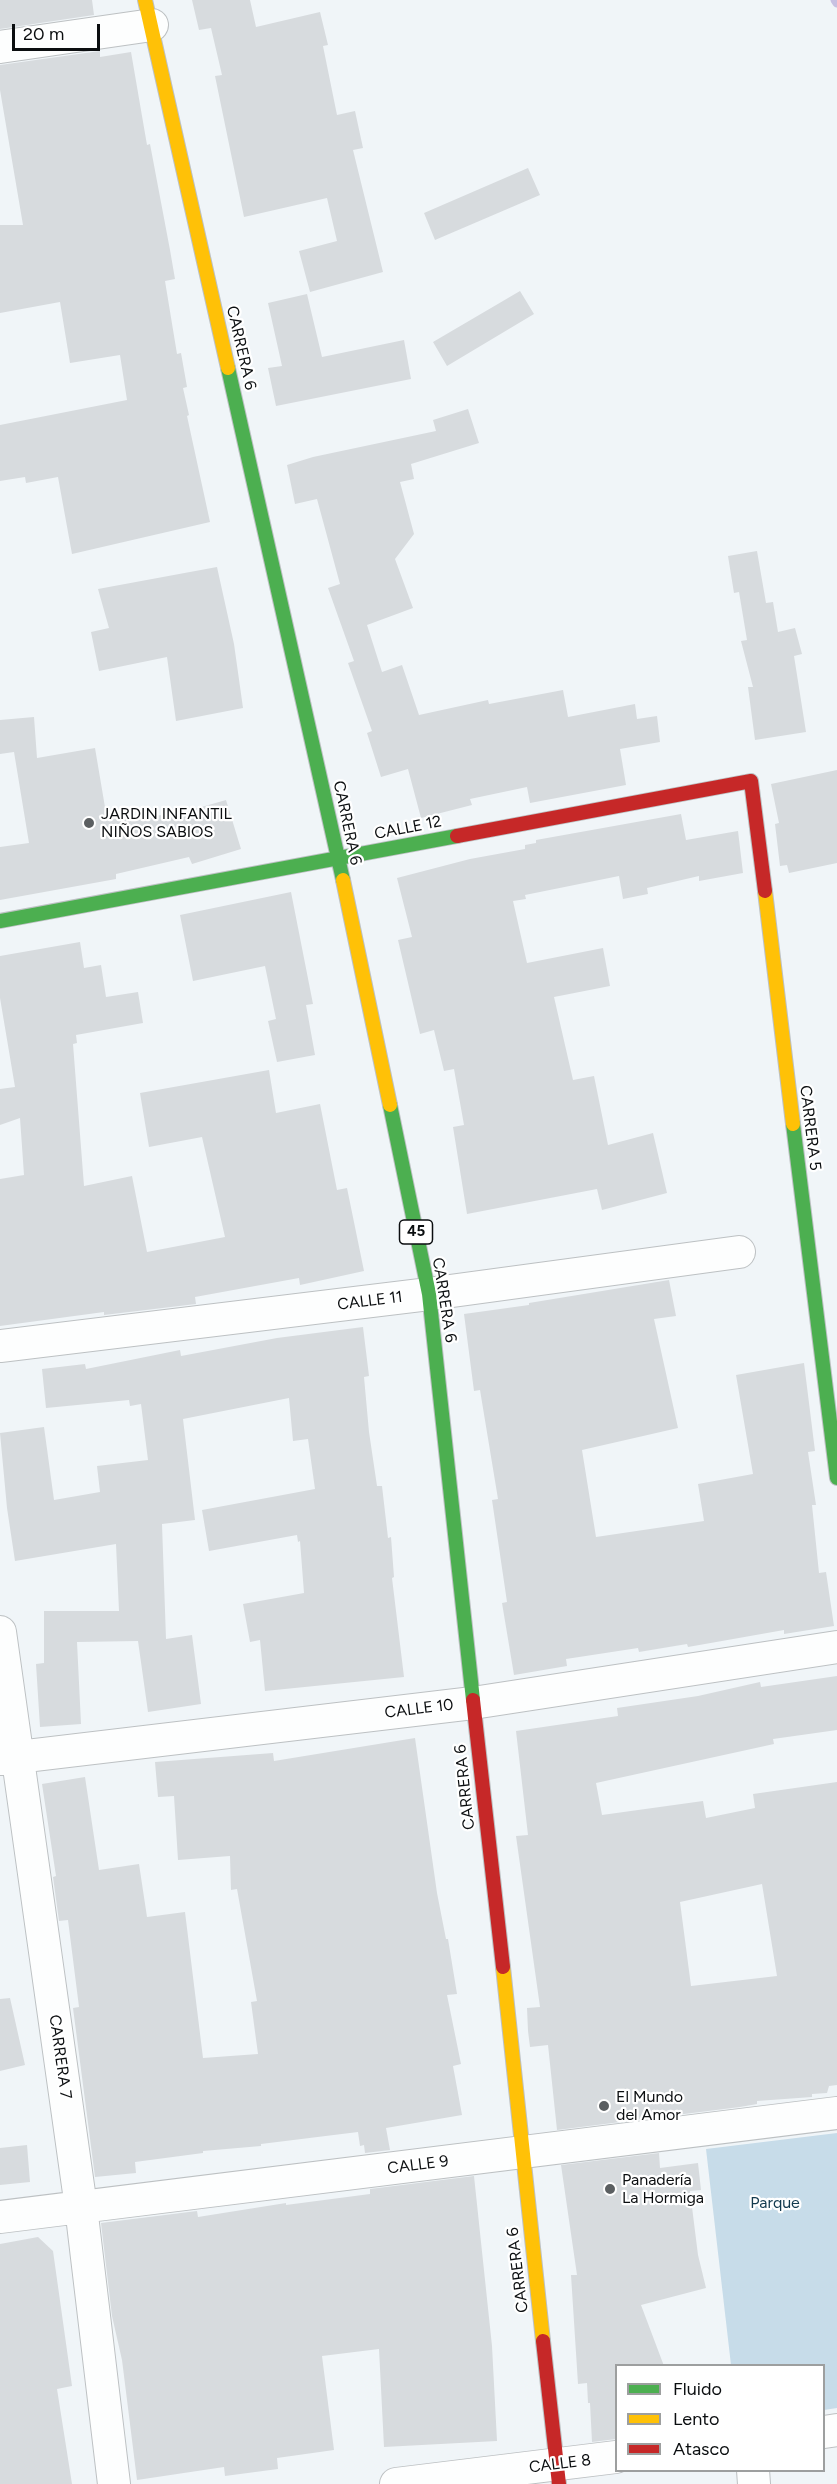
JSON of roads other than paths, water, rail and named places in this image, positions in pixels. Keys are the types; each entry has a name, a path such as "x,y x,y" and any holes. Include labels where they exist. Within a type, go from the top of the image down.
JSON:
{"main road":[{"name":"CARRERA 6","path":"149,13 338,858 429,1294 558,2474"},
{"name":"CALLE 12","path":"0,921 751,781"},
{"name":"CARRERA 5","path":"751,781 837,1478"}],"street":[{"path":"0,47 149,13"},
{"name":"CALLE 11","path":"0,1346 429,1294 739,1252"},
{"name":"CARRERA 7","path":"0,1632 8,1758 81,2207 114,2484"},
{"name":"CALLE 10","path":"8,1758 473,1703 837,1647"},
{"name":"CALLE 9","path":"0,2217 837,2113"},
{"name":"CALLE 8","path":"396,2484 558,2474 615,2457"}],"place":[{"name":"JARDIN INFANTIL NIÑOS SABIOS","path":"89,823"},
{"name":"El Mundo del Amor","path":"604,2106"},
{"name":"Panadería La Hormiga","path":"610,2189"}],"park label":[{"name":"Parque","path":"775,2203"}]}
